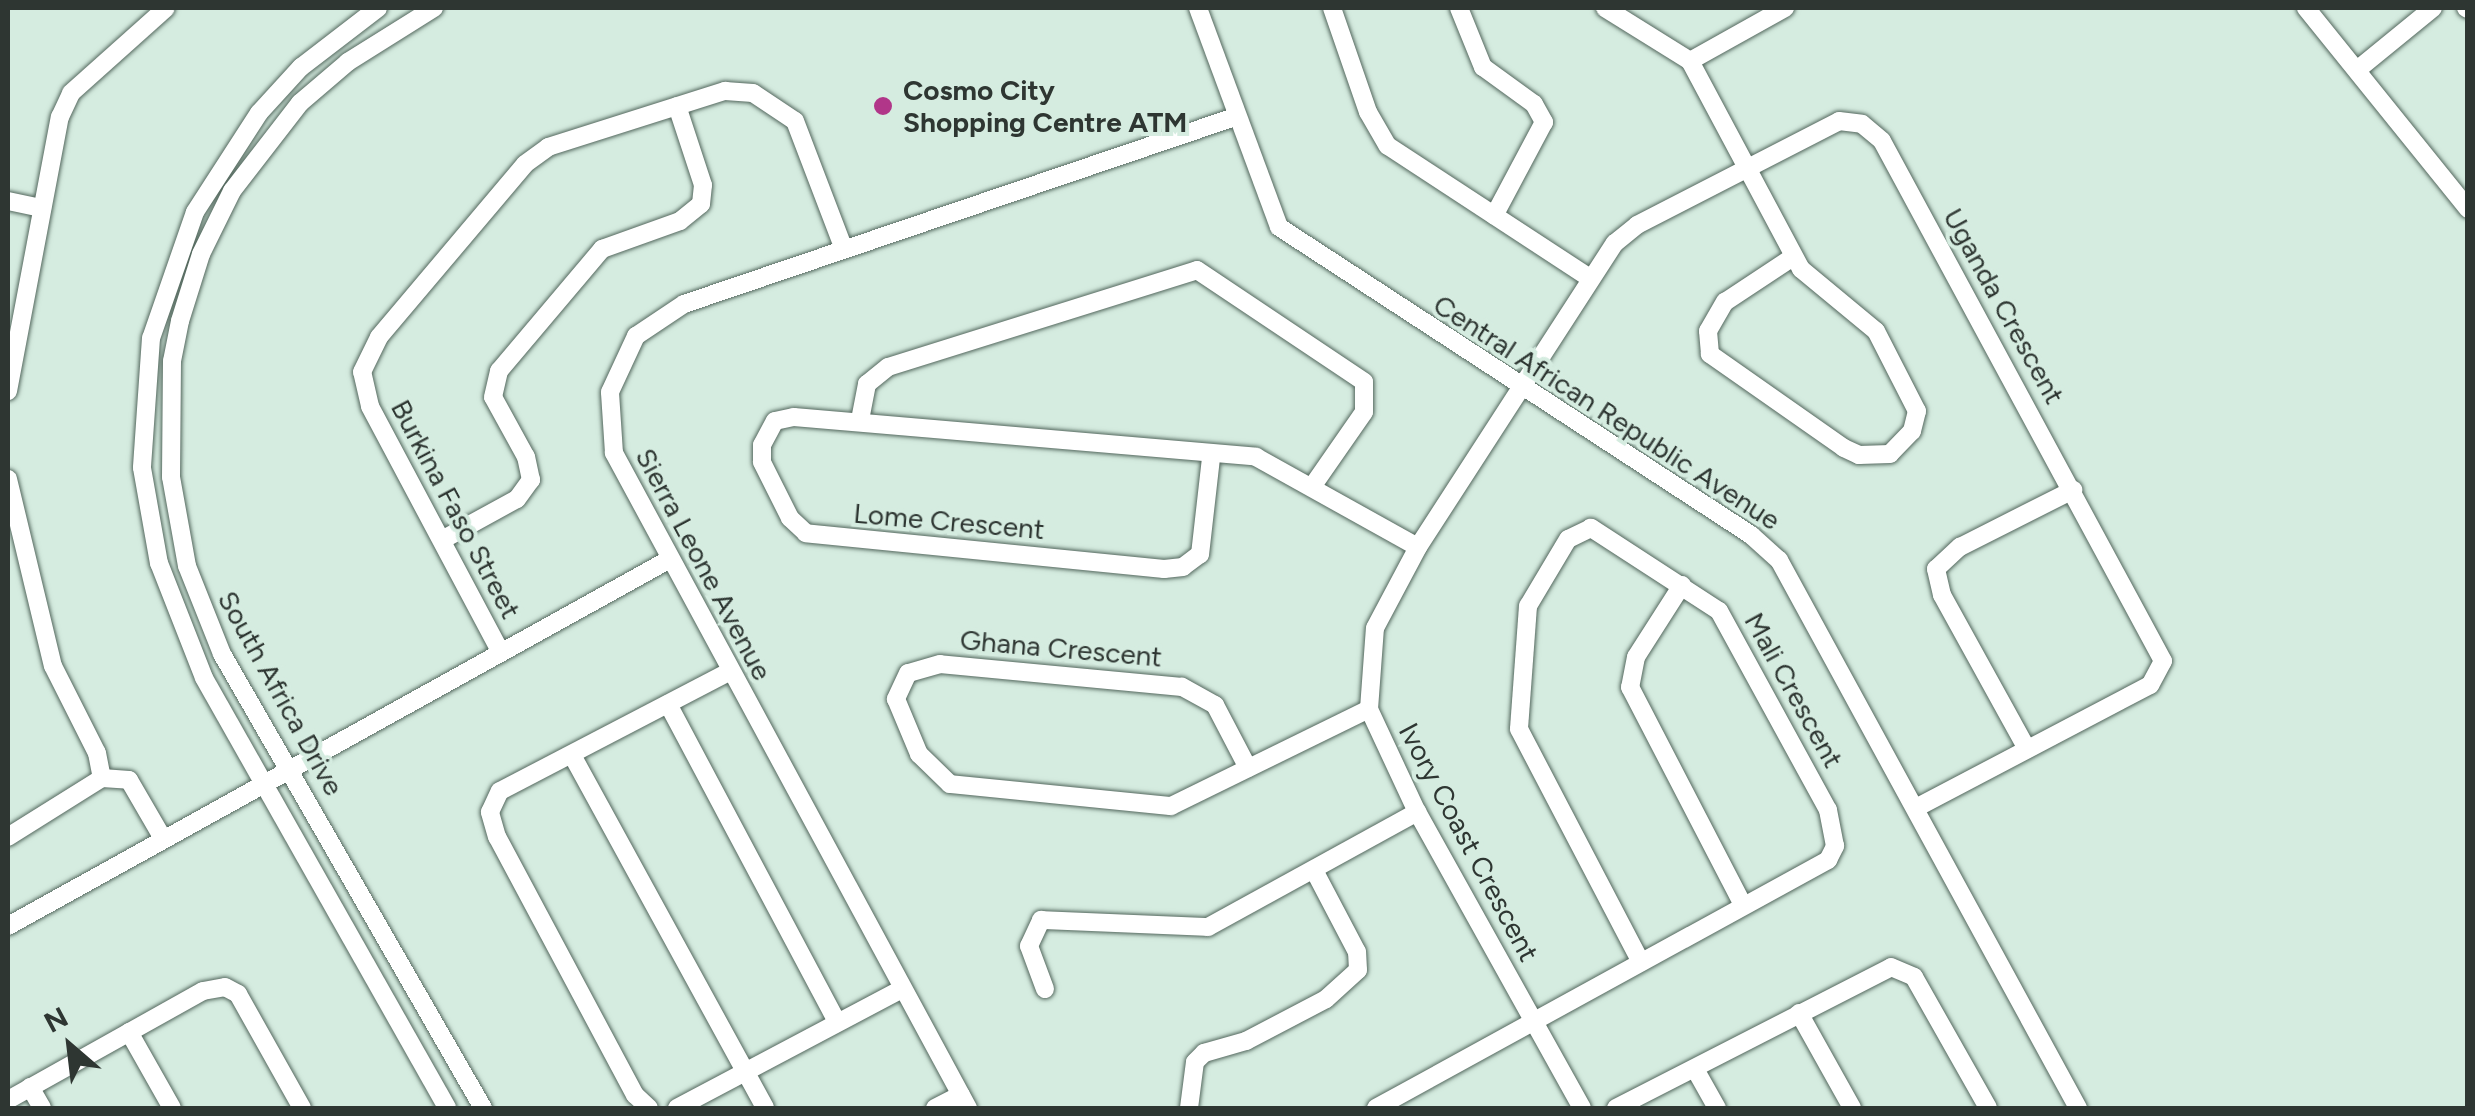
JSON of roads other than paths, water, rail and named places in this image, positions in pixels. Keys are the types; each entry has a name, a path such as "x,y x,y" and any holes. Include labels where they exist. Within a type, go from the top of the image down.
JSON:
{"street":[{"path":"8,391 14,324 71,93 166,8"},
{"name":"South Africa Drive","path":"378,8 301,67 222,162 195,212 151,338 142,468 160,563 204,678 447,1108"},
{"name":"South Africa Drive","path":"434,8 348,62 300,103 256,154 201,254 172,361 171,476 187,566 222,654 482,1108"},
{"name":"Central African Republic Avenue","path":"1198,8 1234,117 1279,227 1767,547 1792,580 2078,1108"},
{"path":"1332,8 1362,98 1388,146 1590,278"},
{"path":"1459,8 1483,67 1534,104 1544,122 1494,216"},
{"path":"1605,8 1690,61 1793,257 1811,281 1873,326 1909,389 1916,420 1906,440 1890,454 1859,456 1844,448 1710,354 1708,331 1725,302 1793,257"},
{"path":"1690,61 1785,8"},
{"path":"2306,8 2468,210"},
{"path":"2357,70 2433,8"},
{"name":"Burkina Faso Street","path":"499,649 363,388 367,356 537,153 677,106 740,91 782,109 810,150 844,249"},
{"path":"442,540 517,500 531,480 526,457 493,397 499,371 602,250 680,222 701,204 703,185 677,106"},
{"name":"Sierra Leone Avenue","path":"964,1102 729,672 609,440 610,392 626,349 648,324 684,304 1234,117"},
{"name":"Uganda Crescent","path":"1520,387 1590,278 1629,230 1839,121 1876,134 2158,644 2162,668 2150,685 1916,808"},
{"path":"8,201 42,208"},
{"path":"1314,484 1364,412 1364,382 1197,270 874,374 860,420 1210,458 1256,457 1314,484 1418,547"},
{"name":"Ivory Coast Crescent","path":"1520,387 1418,547 1374,628 1369,710 1416,812 1582,1108"},
{"name":"Lome Crescent","path":"860,420 794,417 765,433 762,462 790,518 806,533 1183,568 1204,541 1210,458"},
{"path":"8,479 53,666 97,754 102,778"},
{"path":"2027,749 1942,595 1936,569 1960,547 2073,490"},
{"name":"Mali Crescent","path":"1383,1107 1828,860 1837,833 1719,611 1592,528 1568,539 1528,606 1523,628 1524,743 1641,962"},
{"path":"8,926 262,780 670,560"},
{"path":"1682,585 1636,657 1630,687 1743,905"},
{"name":"Ghana Crescent","path":"1248,768 1214,705 1182,687 940,664 908,673 896,699 919,754 950,784 1171,806 1369,710"},
{"path":"649,1108 636,1095 492,822 500,792 729,672"},
{"path":"668,704 837,1022"},
{"path":"572,754 764,1108"},
{"path":"8,837 102,778 129,780 162,837"},
{"path":"1045,989 1028,946 1042,920 1208,927 1315,872 1416,812"},
{"path":"1189,1108 1195,1062 1213,1049 1246,1042 1326,999 1358,970 1357,952 1315,872"},
{"path":"1616,1108 1695,1070 1882,968 1907,970 1988,1108"},
{"path":"8,1100 202,991 230,988 302,1108"},
{"path":"677,1108 902,990"},
{"path":"1800,1014 1852,1108"},
{"path":"129,1032 172,1108"},
{"path":"1695,1070 1717,1108"},
{"path":"30,1087 42,1108"},
{"path":"934,1108 964,1102"}],"place":[{"name":"Cosmo City Shopping Centre ATM","path":"883,106"}]}
